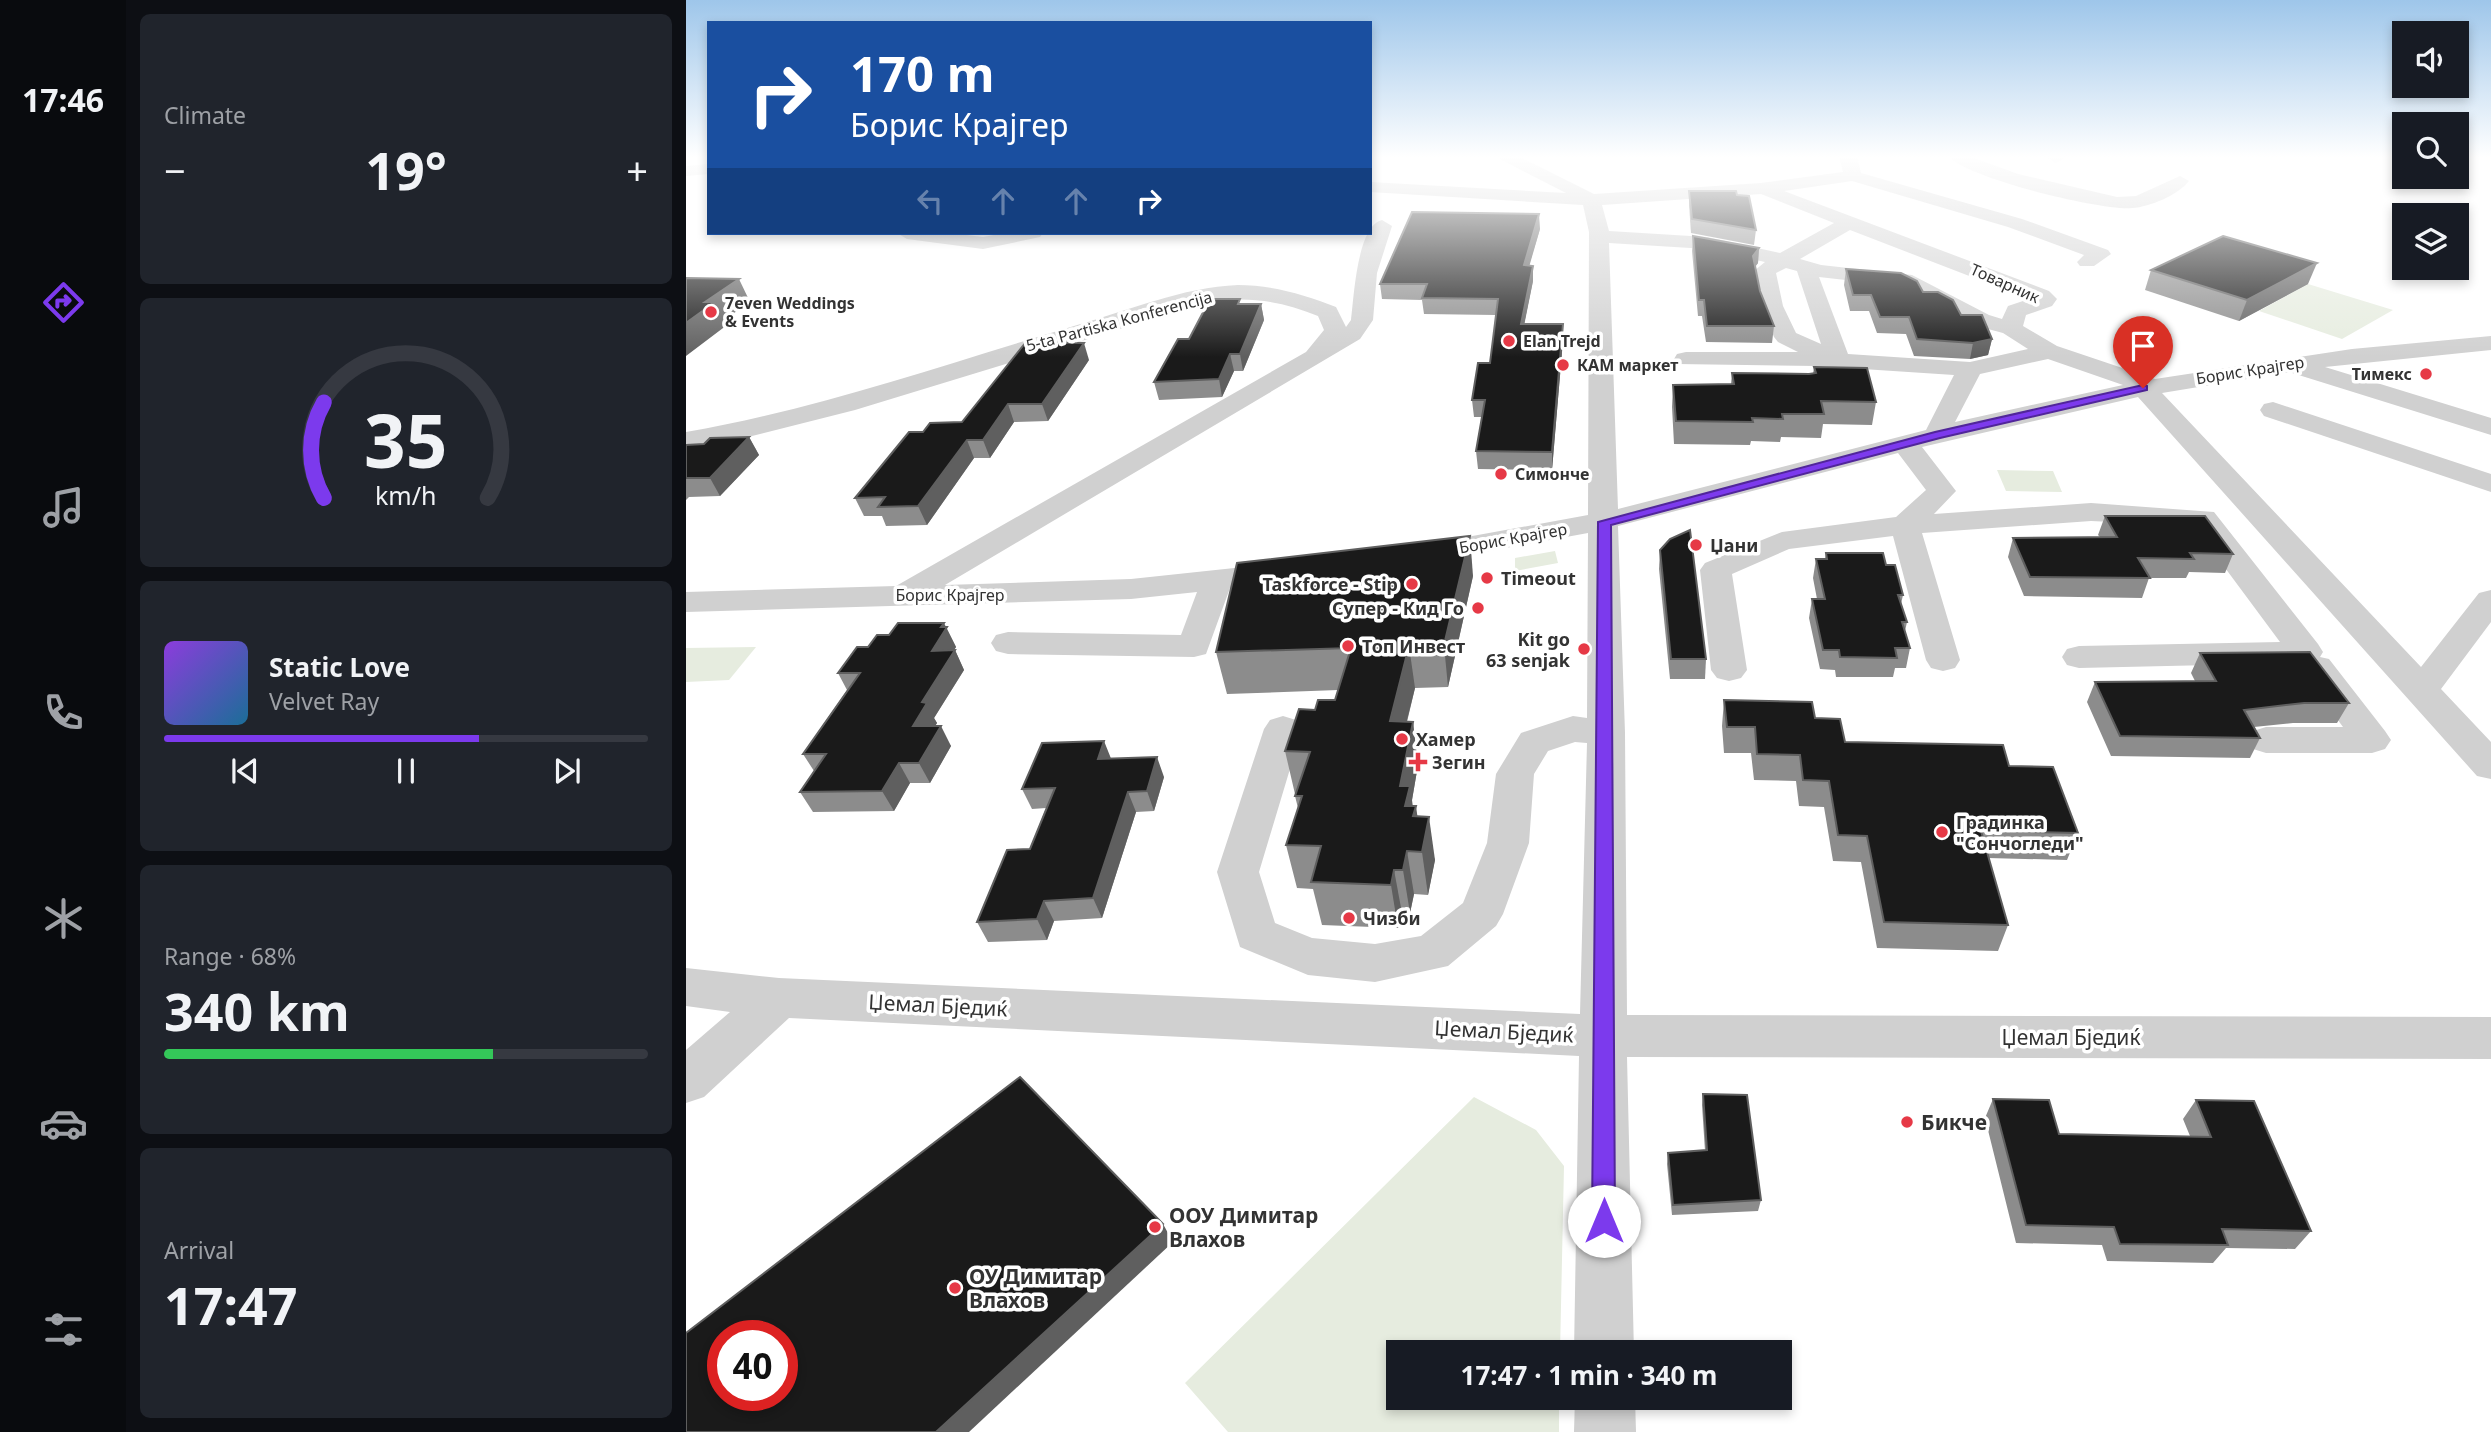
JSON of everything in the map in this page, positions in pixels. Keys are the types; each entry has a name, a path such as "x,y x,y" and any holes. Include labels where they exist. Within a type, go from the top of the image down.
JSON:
{"street":[{"path":"1595,223 1604,522 1606,733 1604,1340"},
{"path":"1617,223 1796,264 1904,280 1981,320 2014,319"},
{"name":"Товарник","path":"1837,223 2046,299 2014,319"},
{"path":"2012,223 2101,254 2087,262"},
{"path":"905,594 1315,358 1321,349 1356,332 1365,314 1365,274 1382,226"},
{"path":"1829,360 1786,337 1772,306 1765,271 1796,264 1844,226 2014,319 2037,350"},
{"path":"923,235 984,243 1023,235"},
{"path":"1796,264 1826,321 1831,346 1829,360"},
{"name":"5-ta Partiska Konferencija","path":"686,440 730,434 825,410 1018,349 1209,295 1256,292 1296,298 1328,312 1336,330 1321,349"},
{"name":"Борис Крајгер","path":"1394,558 1604,522 1939,435 2147,387 2344,355 2491,343"},
{"path":"2439,347 2491,352"},
{"path":"1686,359 1829,360 1970,369 2037,350 2147,387 2491,766"},
{"path":"2287,364 2491,427"},
{"path":"1939,435 1939,427 1970,369"},
{"path":"2273,410 2491,483"},
{"path":"1905,525 1942,491 1906,445"},
{"path":"1729,670 1716,570 1782,541 1905,525 2091,512 2203,519 2372,740 2266,740"},
{"path":"1905,525 1943,660"},
{"name":"Борис Крајгер","path":"686,602 1131,589 1311,569"},
{"path":"1008,643 1195,646 1217,580"},
{"path":"2422,690 2491,600"},
{"path":"2079,657 2306,652"},
{"path":"1283,729 1238,872 1256,934 1308,956 1374,963 1432,953 1481,914 1508,842 1515,774 1534,742 1573,729 1606,733"},
{"name":"Џемал Бједиќ","path":"686,987 779,998 1603,1036 2491,1038"},
{"path":"686,1081 779,998"},
{"path":"1605,1410 1605,1432"}],"shaded area":[{"path":"2308,284 2393,310 2342,339 2259,311"},
{"path":"1997,470 2053,471 2062,492 2006,491"},
{"path":"1555,551 1558,563 1515,571 1515,558"},
{"path":"756,647 729,680 686,682 686,648"},
{"path":"1474,1097 1536,1130 1564,1166 1560,1340 1386,1340 1386,1410 1559,1410 1559,1432 1228,1432 1185,1383"}],"building":[{"path":"1407,223 1536,223 1524,265 1533,266 1521,324 1563,324 1552,452 1476,451 1485,400 1472,400 1478,363 1490,363 1498,299 1422,298 1427,284 1380,284"},
{"path":"1714,223 1755,223 1756,230"},
{"path":"1693,236 1759,248 1753,256 1760,291 1774,326 1707,326 1704,300 1699,300"},
{"path":"2223,236 2317,263 2247,300 2151,270"},
{"path":"1846,269 1901,273 1917,281 1923,292 1938,292 1953,300 1961,315 1982,315 1992,339 1973,343 1917,339 1909,317 1880,317 1871,295 1853,295"},
{"path":"686,278 739,279 705,302 715,302 686,323"},
{"path":"1210,299 1240,299 1238,304 1261,304 1240,354 1230,354 1219,379 1154,382 1178,339 1189,339"},
{"path":"1026,342 1084,343 1042,404 1008,404 983,440 967,440 918,506 878,507 885,497 855,498 909,432 923,432 930,423 962,422"},
{"path":"1814,367 1867,368 1876,402 1821,401 1824,414 1782,414 1783,419 1752,418 1753,422 1676,421 1673,385 1734,384 1732,373 1809,374 1816,373"},
{"path":"749,437 710,478 686,478 686,445 704,444 710,438"},
{"path":"2105,516 2205,516 2233,554 2190,553 2194,559 2138,558 2150,578 2030,577 2013,538 2117,537"},
{"path":"1690,530 1706,659 1671,659 1660,550 1670,539"},
{"path":"1470,536 1444,645 1409,646 1390,721 1413,722 1400,786 1410,786 1405,806 1416,806 1413,816 1429,817 1422,852 1407,851 1403,870 1394,870 1391,885 1311,882 1321,846 1286,845 1302,796 1295,796 1310,752 1285,751 1299,709 1315,710 1318,700 1335,700 1351,648 1216,652 1237,563"},
{"path":"1826,553 1883,553 1886,565 1895,565 1903,595 1898,595 1907,622 1902,622 1910,648 1895,648 1897,658 1840,657 1839,650 1823,650 1812,599 1825,599 1816,559 1827,559"},
{"path":"898,623 944,623 941,627 947,627 932,651 955,650 922,702 927,703 913,726 941,726 919,763 899,763 882,791 800,792 826,754 803,754 860,673 838,673 857,647 868,647 877,635 889,635"},
{"path":"2310,652 2349,703 2304,703 2244,710 2260,738 2120,736 2095,682 2216,681 2200,653"},
{"name":"Градинка \"Сончогледи\"","path":"1724,700 1812,702 1815,718 1840,719 1845,742 2003,745 2009,766 2053,767 2078,833 1981,831 2008,925 1884,922 1867,836 1838,835 1829,781 1803,780 1800,755 1757,754 1755,727 1727,727"},
{"path":"1104,741 1098,759 1157,757 1147,791 1128,792 1093,898 1044,901 1037,919 977,922 1007,850 1030,849 1055,788 1022,789 1042,743"},
{"name":"ОУ Димитар Влахов","path":"1020,1077 1163,1224 936,1432 686,1432 686,1333"},
{"path":"1703,1094 1747,1095 1761,1200 1673,1205 1668,1153 1707,1150"},
{"path":"1993,1099 2049,1100 2059,1134 2211,1137 2196,1100 2254,1101 2311,1231 2222,1229 2228,1245 2120,1244 2114,1227 2026,1225"}],"place":[{"name":"7even Weddings & Events","path":"711,312"},
{"name":"Elan Trejd","path":"1509,341"},
{"name":"КАМ маркет","path":"1563,365"},
{"name":"Тимекс","path":"2426,374"},
{"name":"Симонче","path":"1501,474"},
{"name":"Џани","path":"1696,545"},
{"name":"Timeout","path":"1487,578"},
{"name":"Taskforce - Stip","path":"1412,584"},
{"name":"Супер - Кид Го","path":"1478,608"},
{"name":"Топ Инвест","path":"1348,646"},
{"name":"Kit go 63 senjak","path":"1584,649"},
{"name":"Хамер","path":"1402,739"},
{"name":"Зегин","path":"1418,762"},
{"name":"Градинка \"Сончогледи\"","path":"1942,832"},
{"name":"Чизби","path":"1349,918"},
{"name":"Бикче","path":"1907,1122"},
{"name":"ООУ Димитар Влахов","path":"1155,1227"},
{"name":"ОУ Димитар Влахов","path":"955,1288"}],"route":[{"path":"1604,1221 1604,522 1939,435 2143,388"}]}
